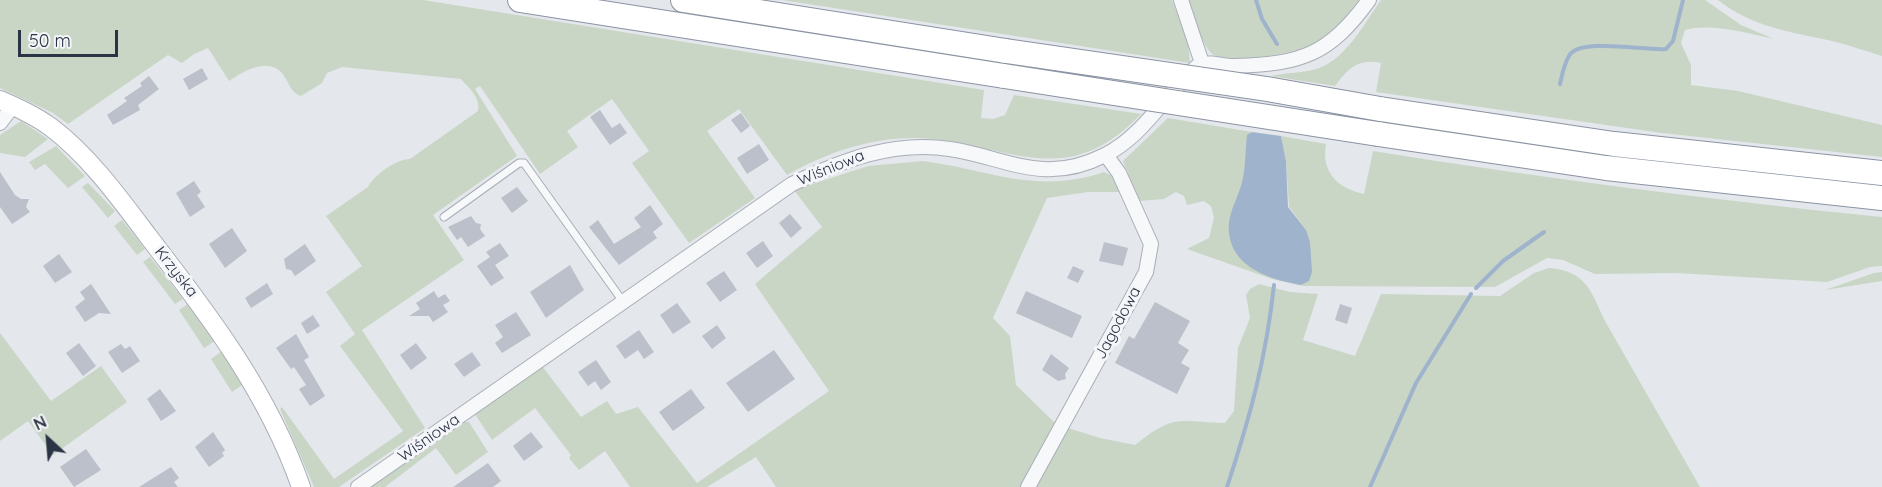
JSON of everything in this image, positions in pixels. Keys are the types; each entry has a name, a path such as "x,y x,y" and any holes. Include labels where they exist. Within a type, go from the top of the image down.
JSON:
{"highway":[{"path":"520,0 1004,76 1264,114 1378,134 1649,173 1882,198"},
{"path":"683,0 1636,147 1882,173"}],"street":[{"path":"1181,0 1202,63 1245,66 1308,56 1335,40 1369,0"},
{"name":"Wiśniowa","path":"358,487 792,184 834,164 869,152 949,148 1021,168 1049,169 1078,166 1106,155 1133,136 1202,63"},
{"path":"0,123 6,103"},
{"name":"Krzyska","path":"6,103 52,128 79,151 125,205 205,310 256,388 281,437 302,487"},
{"name":"Jagodowa","path":"1028,487 1146,272 1151,244 1119,173 1106,155"}],"lane":[{"path":"444,217 519,163 524,163 624,303"}],"green space":[{"path":"0,0 423,0 984,90 981,118 993,119 1005,115 1014,95 1141,114 1115,137 1090,151 1066,158 1017,155 932,139 894,139 839,151 787,175 739,109 707,131 755,198 689,243 632,163 649,151 612,99 567,131 578,147 540,174 480,86 475,89 517,156 433,215 464,260 362,330 425,428 339,487 314,487 280,409 282,407 334,479 403,431 340,346 355,334 326,292 362,266 326,216 368,187 386,168 410,159 478,111 478,102 474,94 461,79 342,67 327,73 322,83 301,96 293,91 280,71 274,67 259,66 229,81 208,48 182,63 168,55 68,124 53,113 0,88"},
{"path":"782,0 1172,0 1188,42 1190,63"},
{"path":"1189,0 1360,0 1333,31 1313,45 1276,55 1229,58 1218,56 1206,47"},
{"path":"1381,0 1705,0 1741,25 1774,39 1718,28 1685,30 1681,43 1691,65 1691,85 1738,91 1882,125 1882,157 1662,133 1376,92 1381,63 1360,63 1349,69 1335,86 1271,76 1313,70 1324,66 1344,51"},
{"path":"1718,0 1882,0 1882,56 1772,27 1744,17"},
{"path":"1168,118 1252,132 1247,136 1246,167 1242,185 1306,230 1289,207 1286,161 1281,136 1326,144 1326,163 1333,177 1346,188 1364,194 1373,151 1627,188 1882,217 1882,266 1870,267 1827,282 1677,273 1595,274 1563,260 1547,258 1495,287 1304,286 1272,279 1187,249 1209,238 1214,218 1211,206 1204,201 1187,205 1184,196 1176,192 1164,199 1139,201 1123,161"},
{"path":"21,121 48,139 25,157 0,153 0,135"},
{"path":"56,146 85,176 68,188 45,164 35,170 29,162"},
{"path":"923,161 1035,181 1080,178 1104,172 1116,178 1123,192 1088,192 1047,198 993,318 1010,336 1016,385 1058,426 1023,487 776,487 756,457 707,487 630,487 605,451 579,470 569,458 571,455 535,408 492,440 475,414 542,366 581,417 607,401 616,414 638,407 697,483 829,391 755,284 822,227 794,190 868,166"},
{"path":"88,183 115,211 108,218 82,187"},
{"path":"122,220 145,249 137,255 114,226"},
{"path":"150,257 183,299 175,304 143,262"},
{"path":"1549,268 1572,273 1580,278 1591,292 1605,321 1700,487 1034,487 1068,428 1100,438 1135,445 1160,428 1177,422 1225,423 1234,411 1238,348 1250,318 1246,295 1250,289 1259,284 1290,292 1318,294 1303,340 1355,356 1381,294 1500,296 1534,273"},
{"path":"1882,272 1882,281 1825,290 1874,273"},
{"path":"188,304 215,341 204,348 179,310"},
{"path":"0,333 51,401 101,366 127,402 53,455 28,421 0,441"},
{"path":"222,351 242,385 232,392 211,359"},
{"path":"463,422 469,422 488,452 456,475 436,448 385,487 367,487"}],"water":[{"path":"1252,132 1281,136 1286,161 1288,207 1306,230 1310,242 1312,272 1309,281 1301,285 1275,279 1251,267 1234,249 1230,237 1229,222 1241,187 1247,135"}],"building":[{"path":"202,68 208,79 189,90 183,79"},
{"path":"149,76 159,89 138,105 140,110 113,125 107,115 127,101 124,98 142,86 140,83"},
{"path":"600,110 612,128 620,123 627,133 610,145 590,117"},
{"path":"741,113 750,126 741,133 731,120"},
{"path":"759,144 769,160 747,174 737,158"},
{"path":"0,172 15,195 21,199 29,199 26,207 30,212 12,224 0,207"},
{"path":"194,181 201,192 197,195 205,207 190,217 176,193"},
{"path":"517,187 528,201 512,213 501,198"},
{"path":"650,205 663,224 653,232 657,238 619,265 589,227 598,220 614,244 641,227 634,218"},
{"path":"790,214 802,228 791,238 779,223"},
{"path":"471,216 476,223 481,224 480,229 485,236 468,247 461,237 457,240 448,227"},
{"path":"232,228 247,251 225,268 209,244"},
{"path":"763,241 773,256 757,268 746,253"},
{"path":"1104,242 1128,248 1123,266 1099,261"},
{"path":"500,243 509,256 495,265 504,278 491,286 477,266 490,257 486,252"},
{"path":"305,244 316,261 295,276 291,270 286,269 284,259"},
{"path":"59,254 72,272 55,283 43,266"},
{"path":"570,265 584,290 546,318 530,292"},
{"path":"1073,266 1084,271 1078,283 1067,278"},
{"path":"724,271 737,290 720,302 706,283"},
{"path":"267,283 273,294 251,308 245,298"},
{"path":"91,284 111,314 99,313 85,322 75,307 85,299 80,292"},
{"path":"434,291 438,298 445,294 450,301 443,305 448,312 433,322 429,316 409,316 420,309 416,303"},
{"path":"1026,291 1082,316 1072,338 1016,313"},
{"path":"1155,302 1190,321 1178,343 1189,350 1181,363 1190,368 1177,394 1115,363 1129,336 1134,339"},
{"path":"677,303 691,322 673,334 660,315"},
{"path":"1340,304 1352,308 1347,324 1335,320"},
{"path":"516,312 531,335 502,353 495,343 503,337 495,325"},
{"path":"313,315 320,326 307,334 301,323"},
{"path":"717,325 726,338 712,349 702,336"},
{"path":"639,330 654,352 644,359 638,350 625,359 616,346"},
{"path":"296,334 309,357 304,360 325,396 310,406 299,389 306,385 294,367 291,369 276,348"},
{"path":"79,343 96,366 83,376 66,353"},
{"path":"416,343 427,358 411,370 400,355"},
{"path":"121,344 125,349 130,346 140,361 122,373 108,352"},
{"path":"774,350 795,379 748,412 726,383"},
{"path":"472,352 481,365 464,377 454,364"},
{"path":"1051,354 1069,368 1065,374 1066,379 1058,381 1042,370"},
{"path":"596,360 611,382 601,390 595,381 588,386 578,372"},
{"path":"160,389 176,411 161,421 147,399"},
{"path":"691,389 705,408 673,431 659,412"},
{"path":"213,432 225,450 222,453 224,456 209,467 195,447"},
{"path":"531,432 543,447 524,461 513,446"},
{"path":"86,449 101,470 74,487 60,467"},
{"path":"488,463 501,481 493,487 453,487"},
{"path":"171,467 179,478 174,482 178,487 139,487"}],"waterway":[{"path":"1256,0 1262,19 1277,44"},
{"path":"1560,84 1567,59 1575,50 1599,46 1666,49 1673,41 1683,0"},
{"path":"1476,288 1503,261 1544,232"},
{"path":"1227,487 1256,388 1267,338 1274,285"},
{"path":"1370,487 1416,383 1471,294"}]}
